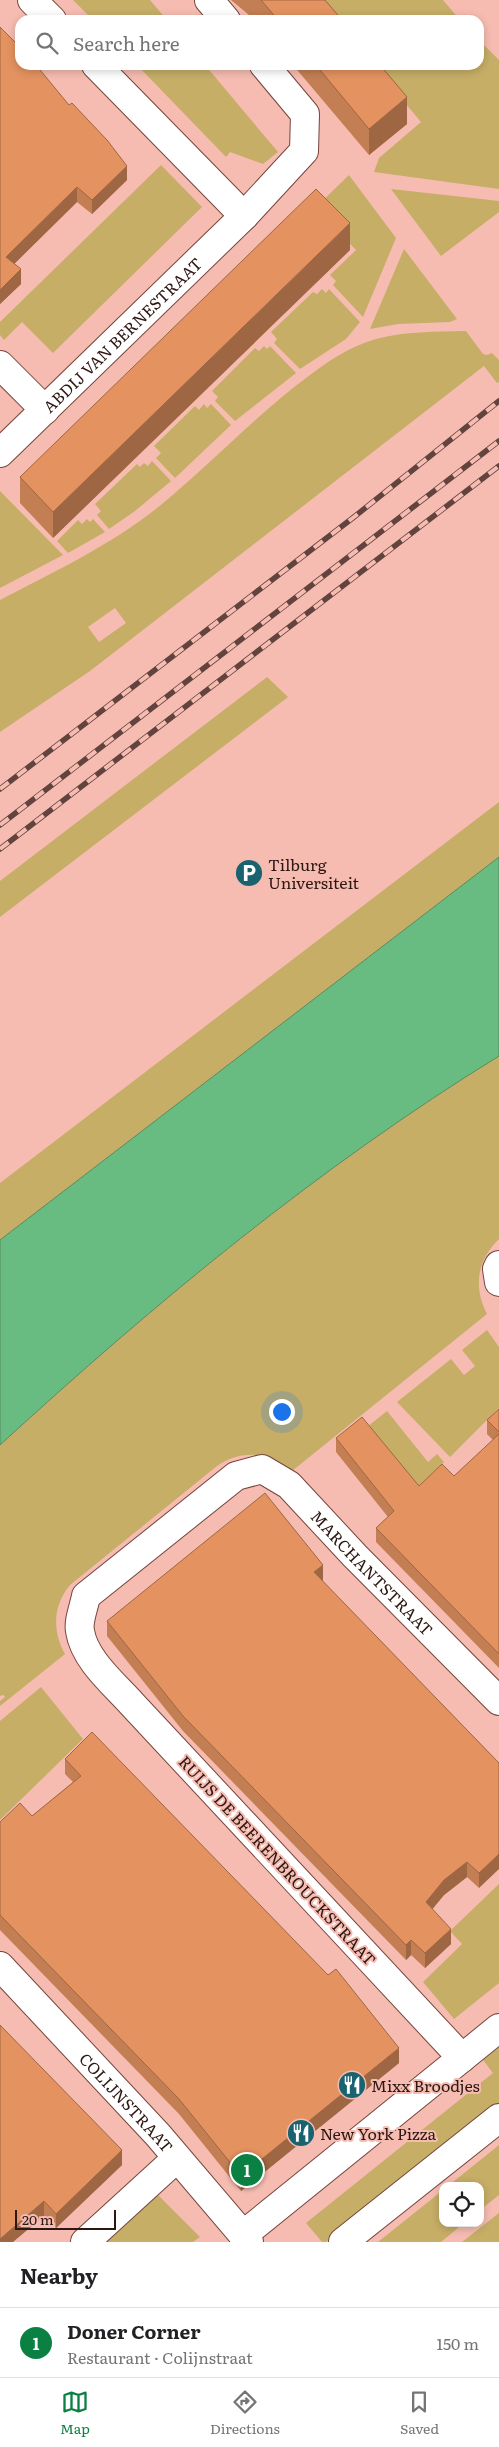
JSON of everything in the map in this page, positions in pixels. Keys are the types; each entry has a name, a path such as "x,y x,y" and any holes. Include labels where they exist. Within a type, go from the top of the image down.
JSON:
{"street":[{"path":"32,0 47,15"},
{"path":"209,0 222,15"},
{"path":"101,70 244,216"},
{"name":"ABDIJ VAN BERNESTRAAT","path":"0,454 244,216 304,151 305,114 268,70"},
{"path":"0,365 45,410"},
{"path":"499,1264 497,1269 499,1282"},
{"name":"MARCHANTSTRAAT","path":"236,1476 262,1469 289,1485 355,1556 499,1701"},
{"name":"RUIJS DE BEERENBROUCKSTRAAT","path":"236,1476 86,1596 79,1629 84,1645 138,1711 462,2058"},
{"name":"COLIJNSTRAAT","path":"0,1966 158,2135 246,2238"},
{"path":"246,2238 499,2028"},
{"path":"343,2242 499,2118"},
{"path":"86,2242 177,2158"}],"shaded area":[{"path":"73,0 150,0 163,15 88,15"},
{"path":"318,0 443,0 456,15 331,15"},
{"path":"484,45 499,60 499,189 374,172 379,158 421,122 377,70 484,70"},
{"path":"142,70 209,70 278,152 263,164 230,152 226,157"},
{"path":"161,165 202,207 53,353 22,322 4,340 0,335 0,322"},
{"path":"349,175 396,238 363,317 333,285 336,281 330,275 356,250 315,208"},
{"path":"391,189 499,201 499,212 441,256"},
{"path":"404,249 457,319 450,322 398,324 370,329"},
{"path":"322,289 326,293 329,289 360,322 346,339 300,369 274,343 277,339 271,332 313,292 317,294"},
{"path":"466,331 483,354 492,353 499,360 499,382 497,383 484,366 90,671 0,732 0,600 84,556 124,532 181,488 291,390 341,354 358,345 387,336 409,333","holes":["115,608 126,623 99,642 88,627"]},
{"path":"264,346 267,349 270,346 296,373 235,421 215,401 218,397 212,391 255,348 259,351"},
{"path":"204,404 207,408 211,404 231,425 175,478 156,458 161,453 154,446 195,406 199,410"},
{"path":"152,461 171,481 135,511 109,529 97,515 101,511 95,504 137,464 140,467 144,463 148,466"},
{"path":"0,491 63,555 0,588"},
{"path":"87,519 90,522 93,519 105,532 68,553 57,541 78,520 82,524"},
{"path":"267,677 288,697 0,917 0,881"},
{"path":"499,802 499,857 0,1240 0,1183"},
{"path":"499,857 499,1056 367,1144 240,1238 118,1340 0,1445 0,1240"},
{"path":"499,1056 499,1239 486,1256 479,1274 480,1294 487,1314 292,1471 274,1460 255,1455 236,1457 217,1466 70,1585 60,1601 56,1618 58,1636 65,1654 0,1706 0,1701 5,1697 3,1695 0,1696 0,1445 118,1340 240,1238 367,1144"},
{"path":"487,1330 499,1347 499,1408 450,1457 397,1402 451,1359 464,1375 475,1366 462,1350"},
{"path":"387,1411 428,1462 437,1454 444,1462 418,1488 362,1431"},
{"path":"41,1687 83,1739 0,1820 0,1721"},
{"path":"499,1884 499,1983 454,2019 423,1982 462,1944 450,1931"},
{"path":"499,2047 499,2103 326,2242 322,2242 306,2223 493,2073 483,2060"},
{"path":"499,2145 499,2195 484,2207 484,2182 453,2182"},
{"path":"156,2193 200,2237 193,2242 104,2242"},
{"path":"439,2193 439,2227 459,2227 441,2242 378,2242"},
{"path":"499,2213 499,2242 462,2242 481,2227 484,2227 484,2225"}],"building":[{"path":"261,0 325,0 338,15 274,15"},
{"path":"0,27 15,42 15,70 40,70 69,105 72,103 107,140 127,166 92,200 77,187 6,257 21,269 0,290"},
{"path":"320,70 384,70 407,97 369,129"},
{"path":"316,189 350,223 53,512 20,477"},
{"path":"499,1409 499,1432 487,1420"},
{"path":"362,1417 419,1486 442,1464 454,1476 499,1434 499,1654 376,1528 394,1511 336,1438"},
{"path":"265,1493 323,1565 314,1572 499,1763 499,1854 479,1873 467,1862 444,1880 426,1902 451,1929 425,1953 411,1940 406,1945 183,1716 107,1621"},
{"path":"92,1732 328,1975 336,1969 399,2048 241,2176 179,2099 0,1915 0,1822 20,1803 32,1816 81,1776 65,1759"},
{"path":"0,2025 122,2150 56,2214 44,2201 0,2239"}],"railway":[{"path":"0,789 354,517 499,401"},
{"path":"0,825 499,441"},
{"path":"0,849 499,466"}],"place":[{"name":"Tilburg Universiteit","path":"249,873"},
{"name":"Mixx Broodjes","path":"352,2085"},
{"name":"New York Pizza","path":"301,2133"},
{"name":"Doner Corner","path":"247,2170"}]}
